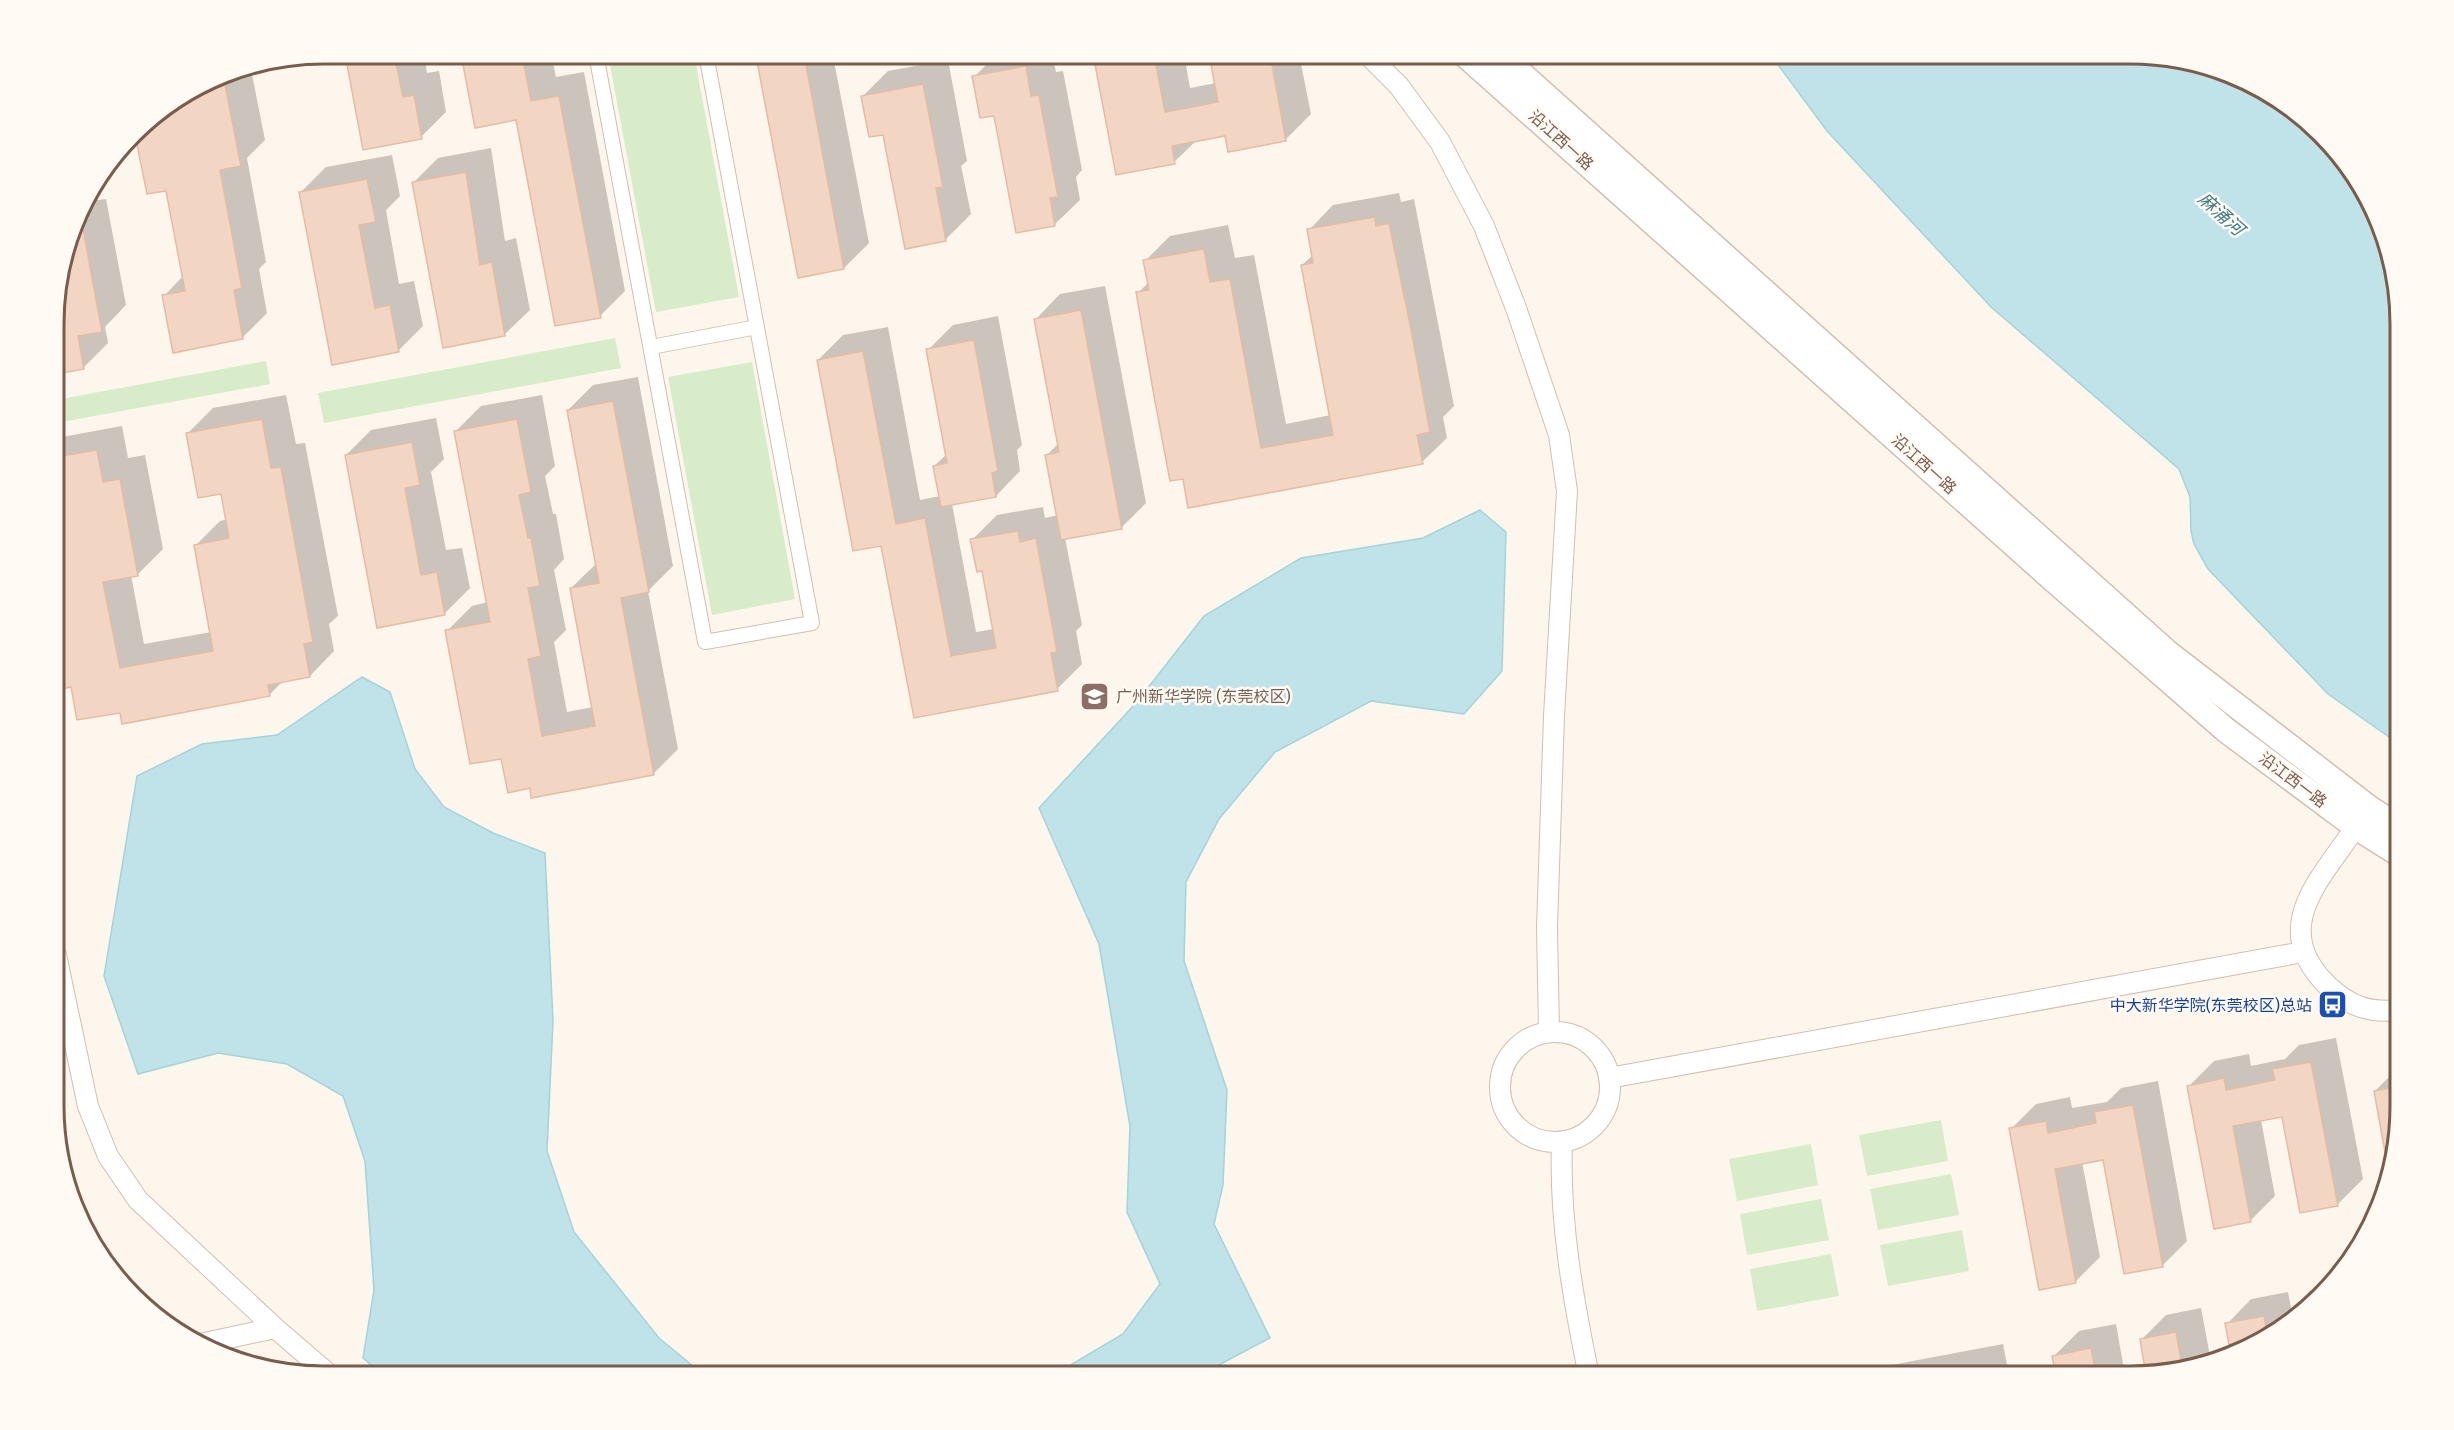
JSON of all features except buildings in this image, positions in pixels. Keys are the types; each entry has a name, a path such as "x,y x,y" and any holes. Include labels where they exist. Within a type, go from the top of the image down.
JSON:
{"street":[{"path":"598,64 705,642 812,623 708,64"},
{"path":"1377,64 1399,86 1440,142 1484,226 1516,308 1559,435 1567,491 1546,928 1549,1032"},
{"name":"沿江西一路","path":"1475,64 2056,582 2227,731 2362,817 2390,825"},
{"name":"沿江西一路","path":"1510,64 2168,653 2362,817 2390,845"},
{"path":"651,347 757,327"},
{"path":"2362,817 2309,897 2300,924 2303,952 2314,972 2331,989 2352,1004 2377,1012 2390,1011"},
{"path":"1609,1078 2303,952"},
{"path":"64,993 88,1106 108,1156 138,1200 275,1328 319,1366"},
{"path":"1549,1032 1560,1032 1583,1039 1600,1056 1609,1078 1609,1097 1603,1114 1585,1133 1562,1142 1537,1139 1515,1125 1503,1103 1500,1091 1503,1067 1516,1047 1537,1034 1549,1032"},
{"path":"1562,1142 1560,1190 1567,1250 1587,1366"},
{"path":"214,1341 275,1328"}],"green space":[{"path":"610,64 696,64 739,297 656,312"},
{"path":"615,338 621,368 324,423 318,393"},
{"path":"266,361 270,384 64,422 64,399"},
{"path":"752,362 795,599 712,615 668,377"},
{"path":"1941,1120 1948,1161 1867,1176 1859,1135"},
{"path":"1811,1144 1818,1185 1737,1201 1729,1159"},
{"path":"1951,1174 1959,1215 1878,1230 1870,1189"},
{"path":"1821,1199 1829,1240 1747,1255 1740,1214"},
{"path":"1962,1230 1969,1271 1888,1286 1880,1245"},
{"path":"1831,1254 1839,1296 1757,1311 1750,1269"}],"water":[{"name":"麻涌河","path":"1777,64 2129,64 2180,69 2229,84 2259,99 2288,118 2325,153 2346,180 2370,225 2385,274 2389,308 2390,738 2328,694 2208,569 2194,544 2191,531 2190,497 2179,469 1991,307 1827,131"},
{"path":"1480,510 1506,532 1502,671 1464,714 1371,701 1275,752 1219,819 1186,882 1184,961 1227,1090 1223,1185 1214,1224 1270,1338 1217,1366 1069,1366 1123,1334 1160,1284 1127,1212 1130,1126 1099,944 1039,808 1136,703 1204,616 1301,558 1423,538"},
{"path":"362,677 390,692 415,769 444,807 493,833 545,853 553,1021 547,1151 574,1232 659,1338 693,1366 372,1366 363,1358 374,1290 365,1161 343,1096 287,1064 218,1053 138,1074 104,976 137,776 202,744 277,735"}],"place":[{"name":"广州新华学院 (东莞校区)","path":"1095,696"},
{"name":"中大新华学院(东莞校区)总站","path":"2333,1005"}]}
